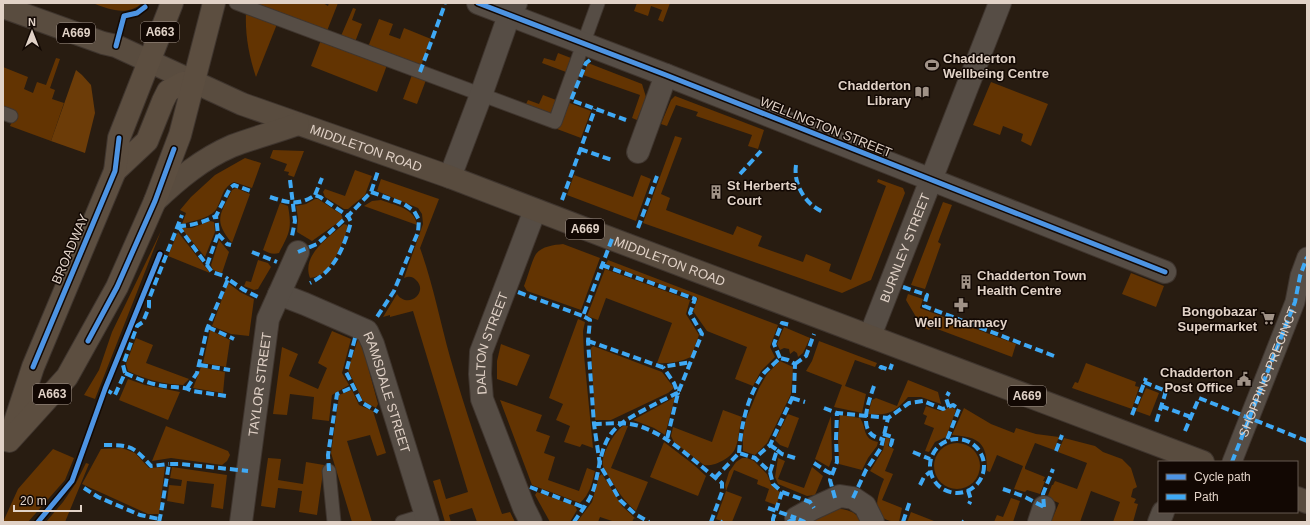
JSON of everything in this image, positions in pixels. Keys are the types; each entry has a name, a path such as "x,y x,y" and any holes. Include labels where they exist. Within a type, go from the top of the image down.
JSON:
{"highway":[{"name":"BROADWAY","path":"6,447 33,367 115,171 119,138 172,3"},
{"name":"BROADWAY","path":"6,447 67,377 117,287 155,201 180,135 214,3"},
{"path":"115,171 147,141 162,101 168,91 183,83 194,82"}],"main road":[{"name":"MIDDLETON ROAD","path":"3,7 103,43 116,46 242,104 450,177 870,336 1189,460"},
{"path":"155,201 178,179 203,161 244,142 298,124"}],"street":[{"name":"WELLINGTON STREET","path":"478,3 513,9 583,43 1165,272"},
{"name":"BURNLEY STREET","path":"870,336 1000,3"},
{"path":"450,177 506,24 513,9"},
{"path":"638,152 666,75"},
{"name":"DALTON STREET","path":"530,522 482,399 480,374 484,346 535,210"},
{"name":"TAYLOR STREET","path":"241,522 268,318 298,252"},
{"name":"SHOPPING PRECINCT","path":"1232,461 1295,302 1300,276 1307,257"},
{"name":"RAMSDALE STREET","path":"279,294 367,331 373,344 427,518"},
{"path":"796,518 840,496 853,498 865,506 873,522"}],"lane":[{"path":"236,3 555,122 598,3"},
{"path":"329,471 334,522"},
{"path":"402,522 427,518"}],"shaded area":[{"path":"92,3 142,3 130,10 124,11 111,9"},
{"path":"252,3 323,3 328,6 329,3 338,3 327,31"},
{"path":"637,3 670,3 663,22 658,20 662,10 651,6 648,16 634,11"},
{"path":"353,8 356,9 352,20 362,24 355,42 341,36"},
{"path":"246,13 277,24 256,77 248,45"},
{"path":"379,19 393,24 389,35 400,39 404,28 431,39 421,66 368,47"},
{"path":"321,40 387,65 377,92 311,66"},
{"path":"558,53 571,58 566,72 542,63 544,58 555,61"},
{"path":"56,58 60,59 50,88 55,90 52,99 64,103 51,141 10,126 16,112 3,107 3,67 28,77 24,89 33,93 37,82 46,85"},
{"path":"588,63 642,84 646,97 637,120 632,118 640,95 583,75"},
{"path":"76,70 91,85 95,113 85,153 51,141"},
{"path":"412,75 426,80 417,104 403,99"},
{"path":"991,82 1048,104 1031,146 1021,141 1023,134 1003,126 1000,135 973,125"},
{"path":"543,95 556,100 550,115 525,106 528,100 539,104"},
{"path":"675,96 764,130 758,149 748,146 752,135 696,116 698,112 676,105 667,126 661,124 671,100"},
{"path":"567,102 591,111 581,138 557,129"},
{"path":"675,136 682,138 661,194 670,198 666,210 733,235 737,226 762,236 758,246 803,262 806,254 831,264 829,271 851,280 886,186 877,182 878,179 903,188 905,193 871,280 842,293 643,223"},
{"path":"273,150 304,151 294,177 288,175 289,172 284,171 287,164 270,158"},
{"path":"245,158 261,163 252,188 234,182 224,191 215,211 208,216 182,224 186,213 180,210 191,197 215,175"},
{"path":"355,170 372,176 365,195 348,209 344,209 325,197 323,192 325,189 345,196"},
{"path":"574,175 633,197 641,175 651,179 636,221 567,195"},
{"path":"381,179 439,199 420,248 433,289 456,377 481,455 502,514 510,512 515,522 477,522 472,508 449,515 451,522 445,522 433,481 440,479 446,499 468,492 413,311 390,317 390,315 383,317 397,294 406,300 411,300 416,298 419,294 419,285 416,280 410,277 404,278 423,224 422,214 418,208 377,191"},
{"path":"236,188 250,194 232,243 222,229 220,217 232,190"},
{"path":"318,199 341,214 343,219 312,241 297,232 298,218 296,206 306,204"},
{"path":"381,200 408,211 415,219 417,225 364,206 372,201"},
{"path":"943,202 952,205 938,242 941,244 925,289 911,285"},
{"path":"280,203 288,206 290,225 288,235 279,253 273,254 263,250"},
{"path":"210,221 214,222 215,232 205,257 181,228 192,228"},
{"path":"344,224 348,227 339,250 330,266 324,272 310,278 308,270 309,262 313,254 324,241"},
{"path":"161,231 95,399 84,395 99,370 112,332"},
{"path":"178,232 210,273 168,256"},
{"path":"219,240 229,252 222,273 213,270 211,265"},
{"path":"563,244 600,258 581,310 527,291 524,286 536,254 541,249 552,245"},
{"path":"258,260 268,263 271,267 258,289 254,290 244,286 246,281 251,282"},
{"path":"608,260 778,325 770,347 775,357 761,371 753,386 735,379 747,347 707,331 693,311 698,298 606,264"},
{"path":"605,269 690,300 686,314 699,335 691,357 674,362 657,363 672,323 606,298 598,320 587,316"},
{"path":"1131,273 1164,286 1156,307 1122,294"},
{"path":"228,283 240,292 254,299 249,336 231,334 212,326"},
{"path":"908,294 923,299 920,308 1016,344 1012,357 932,327 929,330 922,327 906,300"},
{"path":"578,319 585,322 583,331 584,355 593,448 582,444 580,447 564,442 570,426 556,420 563,404 549,398"},
{"path":"784,327 810,338 803,353 798,357 797,353 794,351 790,354 789,349 784,348 780,350 777,344"},
{"path":"210,330 230,340 226,367 203,363"},
{"path":"332,331 351,339 342,373 349,385 332,395 329,421 312,419 314,397 290,394 287,415 273,414 282,347 298,354 289,376 318,389 327,368 318,363"},
{"path":"359,336 372,360 368,367 378,404 376,408 363,401 348,370"},
{"path":"136,338 153,345 146,363 189,379 183,385 168,384 148,379 128,371 126,364"},
{"path":"819,341 877,363 875,367 855,360 845,386 866,394 862,413 834,407 842,385 806,371 812,361"},
{"path":"501,344 530,355 517,386 497,379 497,361"},
{"path":"593,346 662,372 674,388 668,393 611,420 595,420 591,348"},
{"path":"780,361 793,367 791,394 767,443 755,455 743,451 743,435 746,419 759,388 767,374"},
{"path":"1086,363 1136,382 1135,386 1139,387 1132,409 1072,388 1075,382 1078,383"},
{"path":"201,367 225,372 223,393 193,388"},
{"path":"128,379 145,385 180,392 168,420 119,400"},
{"path":"908,380 938,392 941,404 921,397 908,397 891,412 868,414 872,400 876,398 897,406"},
{"path":"1146,388 1159,393 1150,416 1136,411"},
{"path":"352,390 359,405 373,411 386,453 377,456 370,435 347,441 372,522 352,522 331,453 339,395"},
{"path":"675,397 665,435 654,428 633,420"},
{"path":"500,400 542,415 536,431 550,436 544,453 555,457 548,480 579,491 587,468 595,471 592,484 580,503 532,485"},
{"path":"926,406 940,411 951,407 956,410 946,437 935,442 929,452 925,451 934,428 924,424 927,416 923,414"},
{"path":"964,408 991,424 1014,433 1016,428 1036,434 1059,437 1054,450 1035,443 1025,467 1025,469 1045,477 1040,494 1027,490 1025,492 1014,489 1023,466 997,455 990,472 987,471 987,461 980,443 962,436 952,435"},
{"path":"723,410 742,417 735,449 726,459 712,465 704,465 674,442 671,436 673,427 712,442"},
{"path":"788,414 799,418 788,448 780,445 775,440"},
{"path":"840,415 860,418 867,436 873,441 878,442 862,470 839,464 838,439"},
{"path":"831,416 832,459 829,467 815,459"},
{"path":"166,426 228,451 230,455 227,461 222,465 171,458 152,461"},
{"path":"623,426 628,426 611,468 648,482 636,511 619,493 603,466 604,456 609,444 616,433"},
{"path":"886,437 890,439 888,446 894,449 885,471 893,474 882,500 902,508 899,522 889,521 883,518 879,513 877,501 884,479 870,471 883,450"},
{"path":"1064,438 1095,446 1103,452 1122,459 1131,468 1137,487 1133,489 1131,497 1136,499 1134,503 1138,504 1133,522 1113,522 1120,502 1091,491 1080,522 1051,522 1059,503 1047,498 1052,485 1055,481 1077,489 1087,463 1058,452"},
{"path":"664,442 706,476 698,496 650,477"},
{"path":"957,443 970,447 976,453 980,466 976,479 970,485 957,489 944,485 938,479 934,466 938,453 944,447"},
{"path":"122,448 135,453 149,468 165,467 159,514 148,514 82,484 101,449"},
{"path":"53,449 74,458 65,480 28,522 3,522 18,489"},
{"path":"268,458 281,459 278,480 303,484 306,462 324,465 317,515 299,512 302,491 278,488 275,508 261,506"},
{"path":"742,458 747,458 754,461 767,474 772,486 781,493 776,505 765,501 769,489 757,484 758,480 734,470 726,491 725,485 729,472 736,462"},
{"path":"778,458 785,461 778,479 804,488 812,467 823,476 815,495 807,496 778,484 775,477"},
{"path":"86,463 89,464 65,522 46,522 63,502 76,483"},
{"path":"172,467 227,475 223,509 211,507 214,484 187,481 184,504 167,501 169,485 181,486 182,480 170,478"},
{"path":"602,474 622,506 636,519 634,518 632,522 615,522 600,517 598,522 577,522 592,502 599,476"},
{"path":"726,491 742,497 732,522 724,522 716,519"},
{"path":"537,492 575,506 577,510 570,522 550,522 535,495"},
{"path":"1011,498 1020,501 1013,522 994,522 997,515 1003,517"},
{"path":"832,508 853,513 862,522 812,522 818,514"},
{"path":"911,512 934,521 938,522 907,522"}],"marked path":[{"path":"420,72 445,4"},
{"path":"590,60 586,63 571,100 626,120"},
{"path":"562,200 595,109"},
{"path":"580,149 612,160"},
{"path":"740,174 761,151"},
{"path":"796,165 796,179 802,193 811,204 823,212"},
{"path":"298,252 317,244 348,216 371,192 378,171"},
{"path":"638,228 657,176"},
{"path":"315,195 322,178"},
{"path":"290,180 295,221 292,236"},
{"path":"207,265 218,234 216,216 230,188 234,185 251,191"},
{"path":"371,192 404,204 414,211 419,220 418,232 394,291 375,320"},
{"path":"270,197 282,201 298,202 304,201 315,195 348,216 351,222 342,249 332,265 319,278 310,283"},
{"path":"125,373 123,365 137,326 143,322 149,307 149,299 182,215"},
{"path":"178,226 197,223 216,216"},
{"path":"178,226 212,272 228,279"},
{"path":"218,234 227,244 231,245"},
{"path":"612,239 583,316 590,320 588,341 594,424 600,465 620,500 635,514 649,522"},
{"path":"252,252 277,262"},
{"path":"1232,461 1295,302 1300,276 1307,257"},
{"path":"602,265 695,299 690,313 702,334 678,393 667,439"},
{"path":"187,388 197,373 207,329 228,279 244,290 258,297"},
{"path":"903,287 927,295 924,306 1054,356"},
{"path":"518,292 583,316"},
{"path":"780,358 774,344 782,323 790,325"},
{"path":"208,327 234,339"},
{"path":"795,364 806,356 814,334"},
{"path":"355,338 346,372 361,402 378,412"},
{"path":"588,341 662,367 691,362"},
{"path":"739,453 743,422 753,391 764,373 780,358 788,360 795,364 794,394 770,445 755,458"},
{"path":"880,369 881,367 890,370 892,364"},
{"path":"200,365 230,370"},
{"path":"574,522 588,502 592,493 601,456 611,434 628,419 678,393 674,383 663,367"},
{"path":"105,389 115,395 125,373 144,381 159,385 226,396"},
{"path":"1132,415 1146,378"},
{"path":"1144,382 1166,391 1156,423"},
{"path":"874,386 867,409 866,425 874,436 882,439"},
{"path":"329,471 328,455 337,394 353,387"},
{"path":"949,392 946,398 949,407"},
{"path":"792,398 805,402"},
{"path":"1185,431 1199,398 1307,441"},
{"path":"853,498 866,470 881,448 888,418 909,403 923,401 943,409 953,405 959,409 947,440"},
{"path":"1161,406 1191,417"},
{"path":"824,408 837,413 888,418"},
{"path":"835,498 830,480 837,462 837,413"},
{"path":"594,424 630,424 653,432 684,452 722,483 722,492 711,522"},
{"path":"883,434 893,437 891,445 895,446"},
{"path":"1056,451 1062,435"},
{"path":"952,439 962,439 972,443 980,451 984,461 984,466 984,471 980,481 972,489 962,493 952,493 942,489 934,481 930,471 930,461 934,451 942,443 952,439"},
{"path":"104,445 120,445 131,448 140,454 151,466 169,464"},
{"path":"770,445 777,450 770,472"},
{"path":"777,450 782,454 795,458"},
{"path":"913,452 930,459"},
{"path":"715,478 739,453 755,458 770,472 773,484 782,492 810,502 814,508"},
{"path":"814,463 832,474"},
{"path":"159,522 169,464 248,471"},
{"path":"1044,507 1043,494 1053,469"},
{"path":"920,485 924,477 930,472"},
{"path":"530,487 583,507"},
{"path":"84,488 98,497 140,515 159,519"},
{"path":"1003,489 1023,496 1044,507"},
{"path":"968,490 971,500 969,504"},
{"path":"773,522 782,492"},
{"path":"903,522 910,501"},
{"path":"768,508 796,518"},
{"path":"788,522 796,518 805,522"}],"cycle path":[{"path":"478,3 666,75 1165,272"},
{"path":"116,46 124,16 137,13 145,7"},
{"path":"33,367 115,171 119,138"},
{"path":"88,341 117,287 155,201 174,149"},
{"path":"38,522 72,481 105,389 160,254"}],"place":[{"name":"Chadderton Wellbeing Centre","path":"932,65"},
{"name":"Chadderton Library","path":"922,92"},
{"name":"St Herberts Court","path":"716,192"},
{"name":"Chadderton Town Health Centre","path":"966,282"},
{"name":"Well Pharmacy","path":"961,305"},
{"name":"Bongobazar Supermarket","path":"1268,318"},
{"name":"Chadderton Post Office","path":"1244,379"}]}
